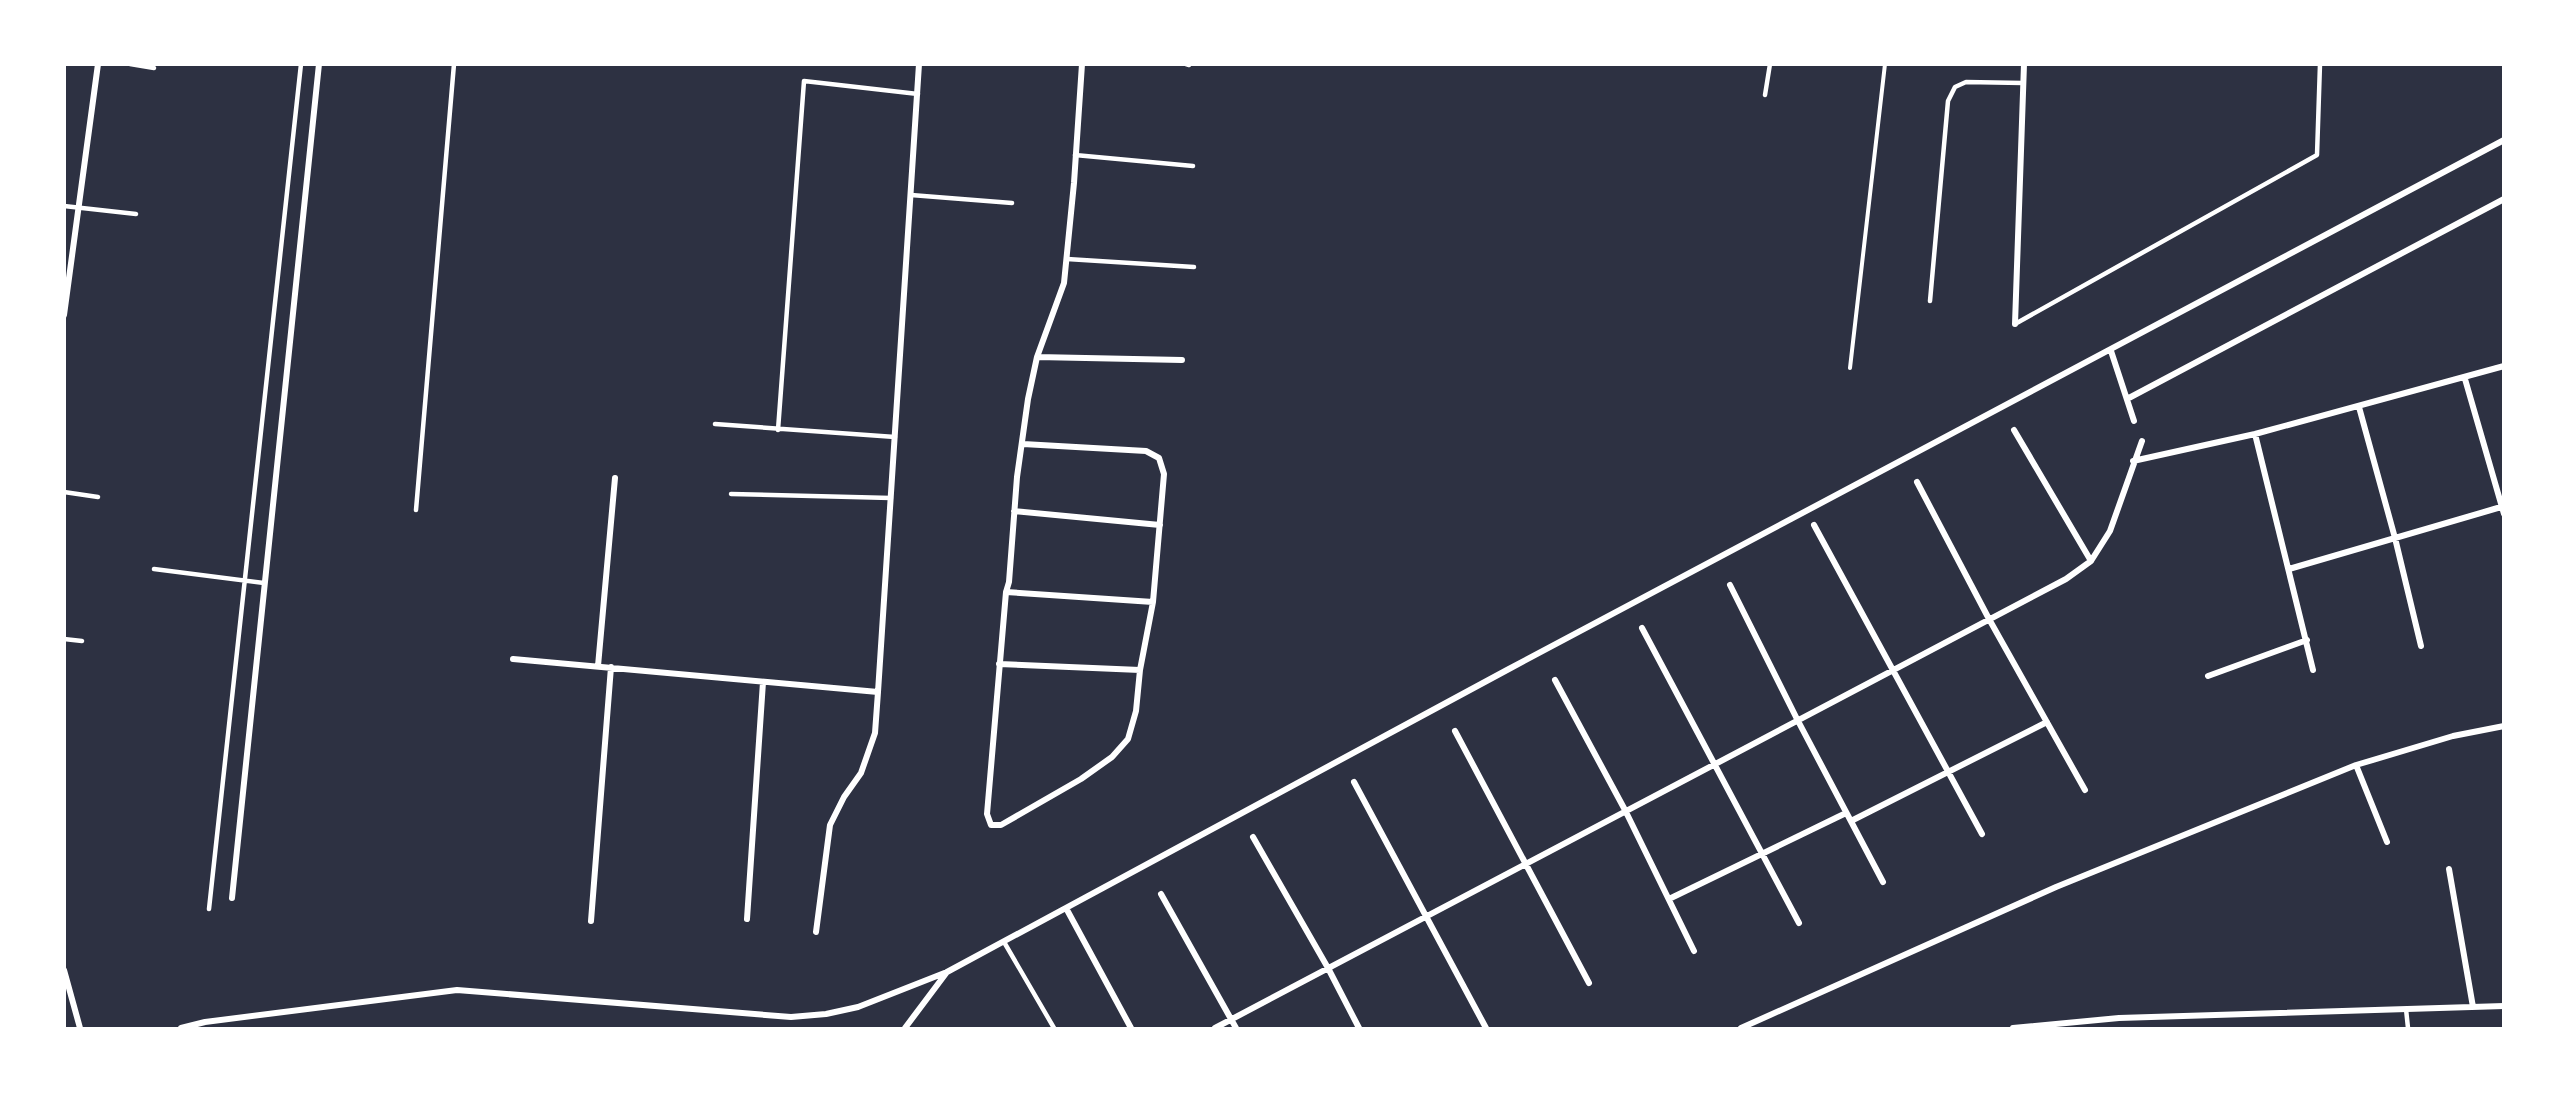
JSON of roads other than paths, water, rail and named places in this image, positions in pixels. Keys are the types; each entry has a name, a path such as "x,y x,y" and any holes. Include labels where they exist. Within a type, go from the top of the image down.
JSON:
{"street":[{"path":"64,315 98,64"},
{"path":"232,898 319,64"},
{"path":"816,932 831,825 844,797 861,773 875,733 919,64"},
{"path":"1023,444 1146,451 1159,458 1164,474 1160,525 1153,602 1140,670 1136,711 1128,739 1112,757 1081,779 1001,825 991,825 987,814 1014,511 1023,444 1037,357 1064,283 1082,64"},
{"path":"2015,324 2024,64"},
{"path":"181,1029 205,1022 457,990 791,1017 826,1014 858,1007 947,972 1004,942 1541,652 2504,140"},
{"path":"2127,399 2504,199"},
{"path":"2110,351 2134,421"},
{"path":"1037,357 1182,360"},
{"path":"2133,461 2255,434 2465,379 2504,366"},
{"path":"2465,379 2504,514"},
{"path":"2359,407 2395,538 2421,646"},
{"path":"2014,430 2091,561"},
{"path":"2255,434 2313,670"},
{"path":"1215,1029 1713,763 2066,579 2091,561 2110,531 2142,441"},
{"path":"598,666 615,478"},
{"path":"1917,482 1989,619 2085,790"},
{"path":"2289,569 2501,507"},
{"path":"1014,511 1160,525"},
{"path":"1814,525 1982,834"},
{"path":"1730,585 1797,719 1883,882"},
{"path":"1006,592 1153,602"},
{"path":"1642,628 1798,923"},
{"path":"2208,676 2307,640"},
{"path":"513,658 878,692"},
{"path":"999,664 1140,670"},
{"path":"591,921 611,668"},
{"path":"1555,680 1625,810 1694,951"},
{"path":"747,919 763,681"},
{"path":"1851,821 2047,722"},
{"path":"1741,1029 2056,887 2356,765 2453,736 2504,726"},
{"path":"1455,731 1589,983"},
{"path":"2356,765 2387,842"},
{"path":"1353,782 1486,1029"},
{"path":"1668,899 1846,813"},
{"path":"1253,837 1328,968 1359,1029"},
{"path":"2449,869 2473,1007"},
{"path":"1161,894 1236,1029"},
{"path":"1066,908 1131,1029"},
{"path":"64,970 80,1029"},
{"path":"905,1029 947,972"},
{"path":"2013,1029 2120,1018 2504,1006"}],"lane":[{"path":"130,64 154,68"},
{"path":"209,909 301,64"},
{"path":"416,510 454,64"},
{"path":"1765,94 1770,64"},
{"path":"2015,324 2317,155 2320,64"},
{"path":"778,430 804,81 918,94"},
{"path":"1930,301 1948,101 1955,87 1966,82 2023,83"},
{"path":"1075,155 1193,166"},
{"path":"911,195 1012,203"},
{"path":"64,206 136,214"},
{"path":"1067,259 1194,267"},
{"path":"716,424 895,437"},
{"path":"64,492 98,496"},
{"path":"731,494 891,498"},
{"path":"154,569 264,582"},
{"path":"64,639 82,641"},
{"path":"1004,942 1054,1029"},
{"path":"2406,1009 2408,1029"}]}
